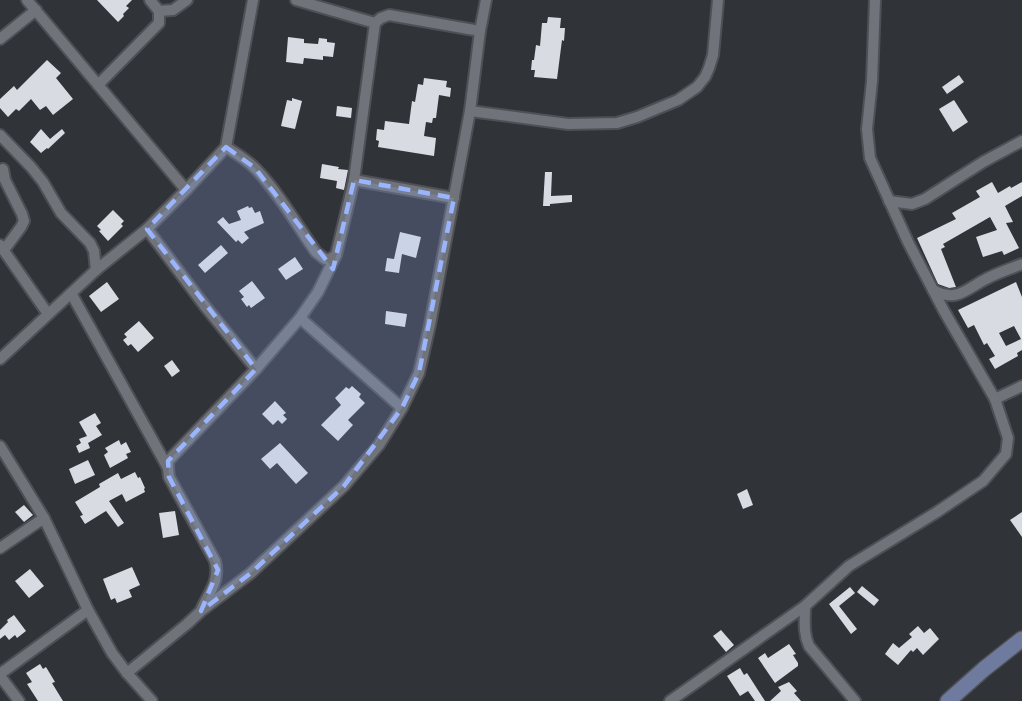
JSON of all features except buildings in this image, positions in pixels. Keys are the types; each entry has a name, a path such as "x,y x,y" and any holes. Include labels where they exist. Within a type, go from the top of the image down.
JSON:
{"main road":[{"path":"948,701 1022,639"}],"street":[{"path":"27,0 186,190"},
{"path":"98,85 159,23 159,11 150,0"},
{"path":"159,11 172,10 187,0"},
{"path":"0,359 71,292 147,229 225,147 252,0"},
{"path":"296,0 375,23"},
{"path":"127,673 201,610 251,573 344,486 379,445 402,408 419,373 430,325 470,111 486,0"},
{"path":"470,111 568,124 617,123 678,100 697,87 709,68 713,55 718,0"},
{"path":"669,701 806,606 849,566 983,481 1004,456 1008,444 995,399 933,291 870,158 867,129 872,81 875,0"},
{"path":"0,39 36,10"},
{"path":"201,610 217,578 218,570 169,477 168,461 256,369 300,318 318,292 336,255 354,180 375,23 389,15 480,31"},
{"path":"0,135 43,182 61,213 90,243 94,251 96,270"},
{"path":"889,201 912,204 925,199 983,162 1022,141"},
{"path":"225,147 255,168 316,252 325,260 336,255"},
{"path":"15,151 1,171 24,221 2,248 48,314"},
{"path":"354,180 454,198"},
{"path":"147,229 204,306 256,369"},
{"path":"933,291 943,296 962,293 985,279 1022,264"},
{"path":"71,292 168,468"},
{"path":"300,318 402,408"},
{"path":"995,399 1022,386"},
{"path":"0,446 44,518 88,610 112,653 152,701"},
{"path":"0,548 44,518"},
{"path":"806,606 805,631 809,646 855,701"},
{"path":"19,701 0,675 88,610"}],"highlighted area":[{"path":"226,147 255,168 333,269 354,180 454,198 419,373 402,408 344,486 251,573 201,611 218,570 169,477 168,461 256,369 147,229"}]}
